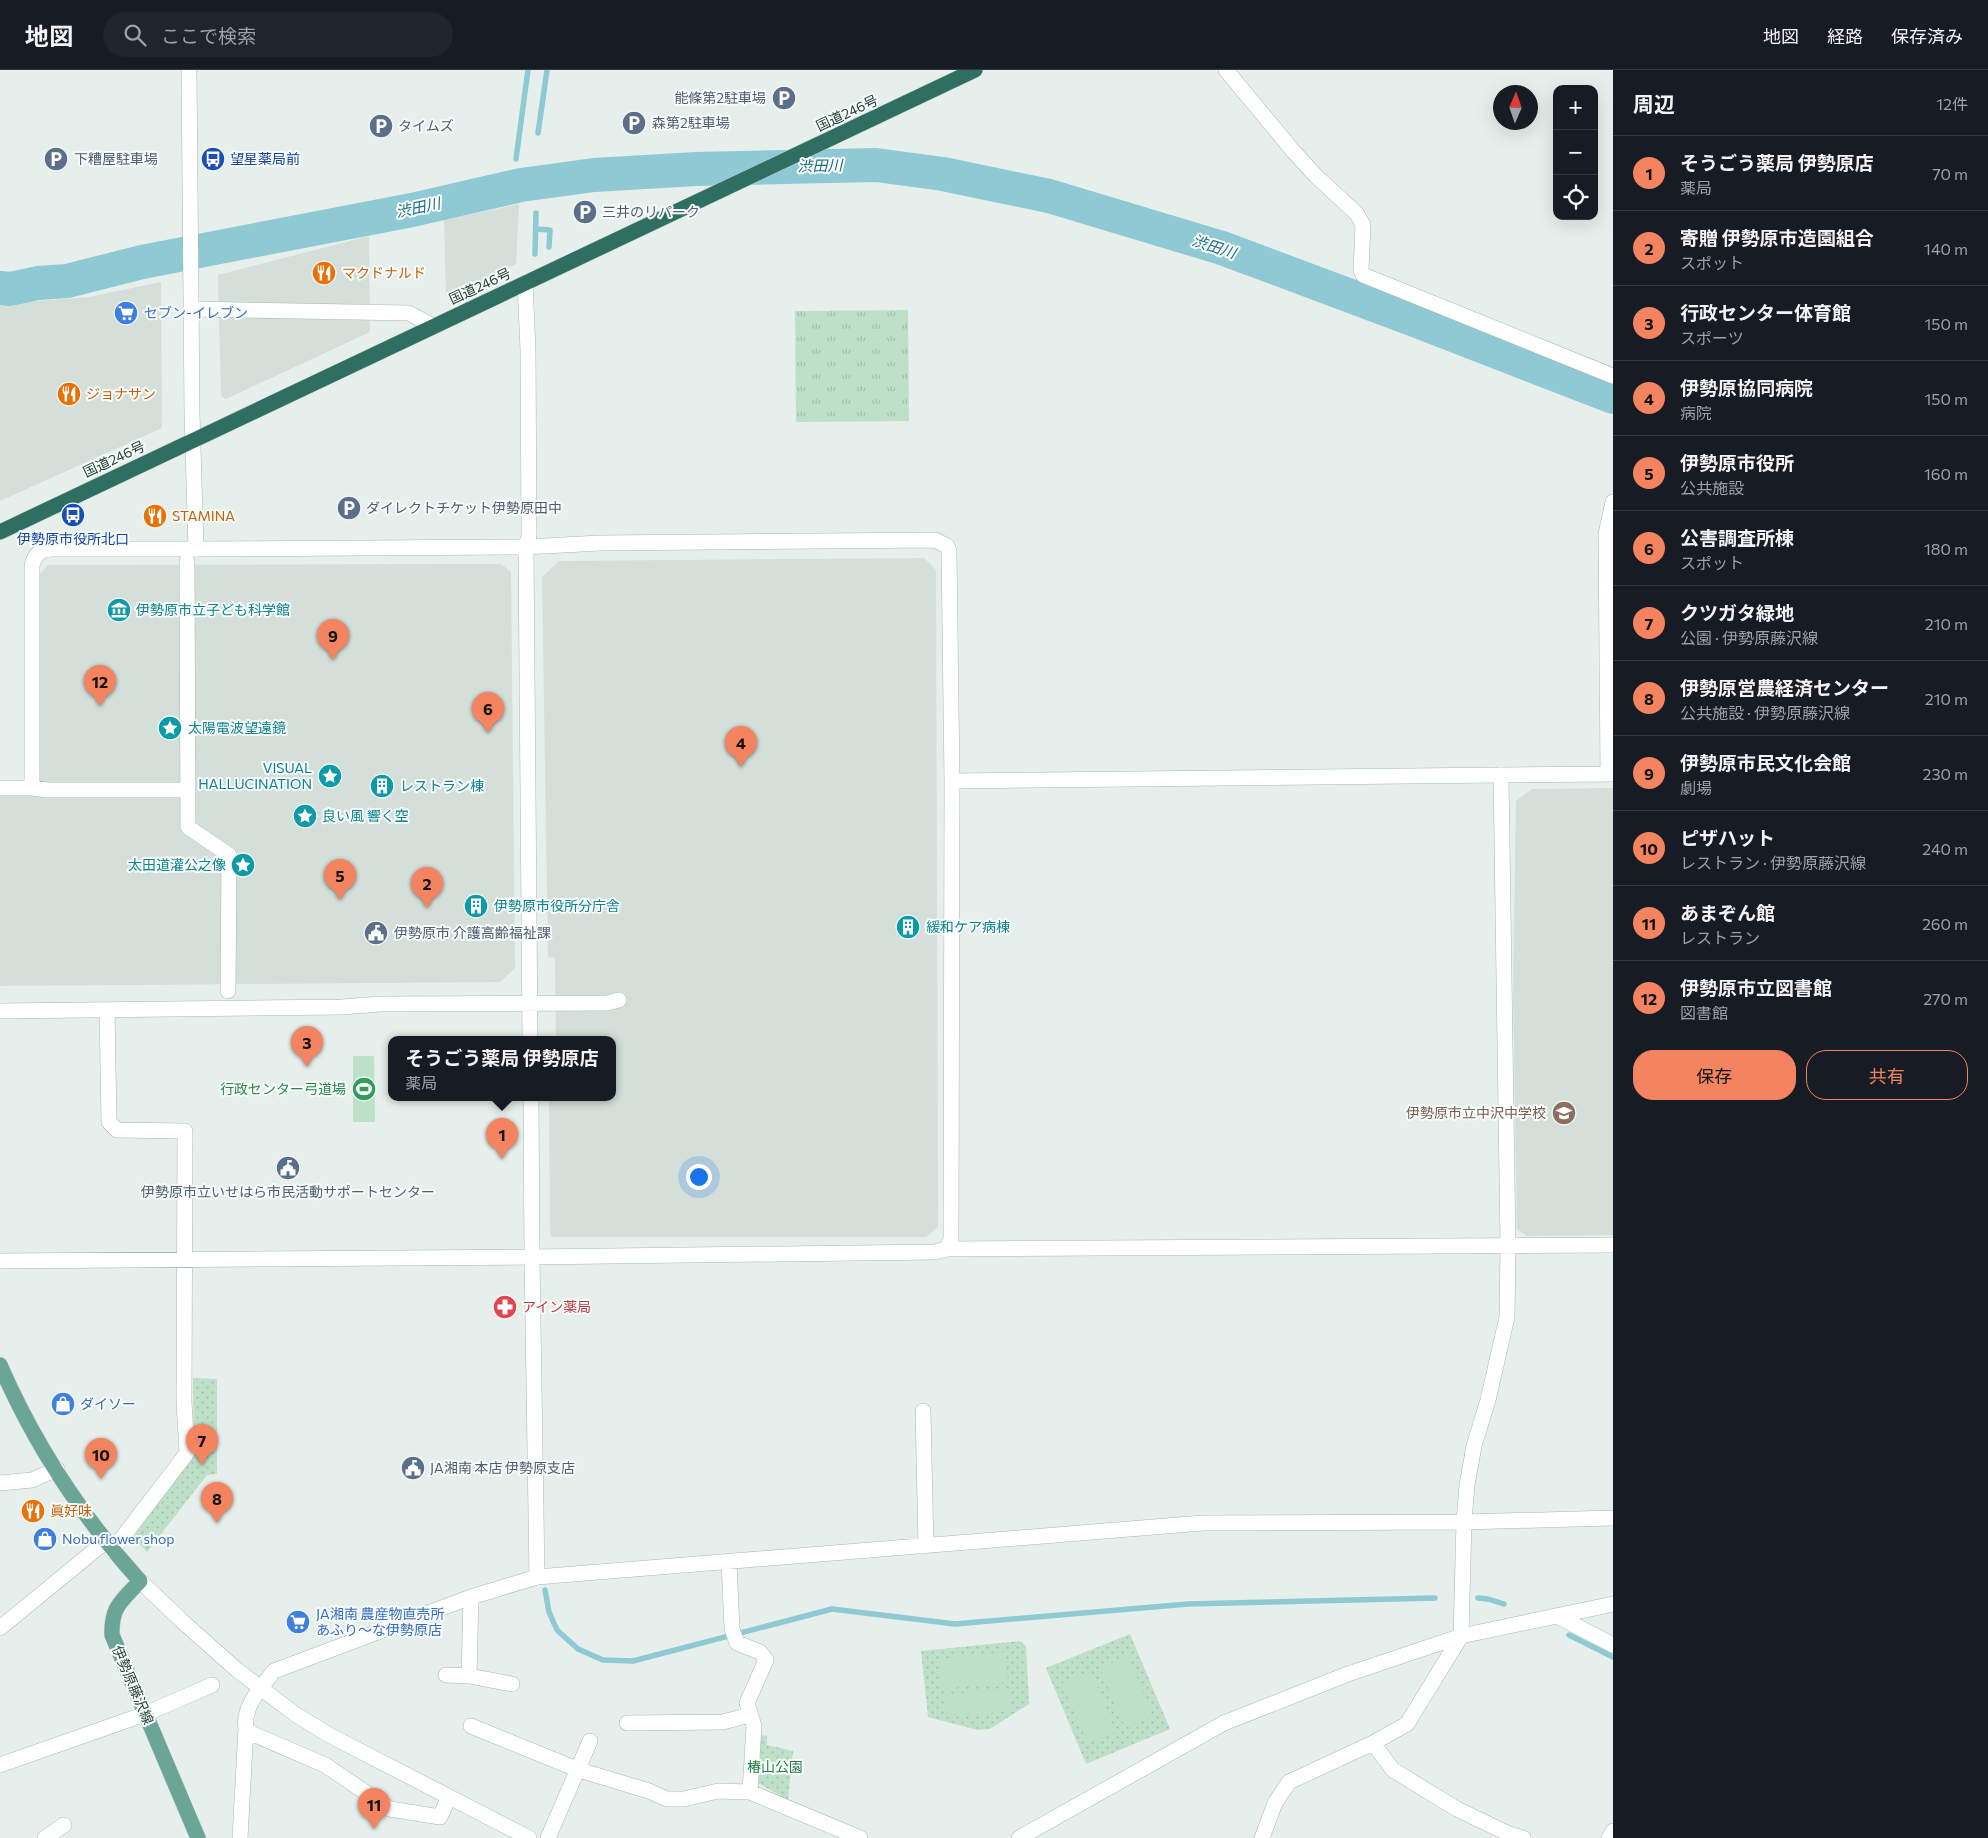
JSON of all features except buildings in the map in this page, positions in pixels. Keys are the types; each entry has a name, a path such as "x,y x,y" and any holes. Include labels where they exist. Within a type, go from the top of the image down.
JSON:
{"highway":[{"name":"国道246号","path":"0,532 975,70"}],"main road":[{"path":"0,1365 25,1418 56,1469 109,1546 140,1582"},
{"name":"伊勢原藤沢線","path":"140,1582 116,1608 112,1620 112,1635 198,1838"}],"street":[{"path":"189,70 193,442 188,827 229,855 228,991"},
{"path":"1226,70 1294,152 1356,214 1363,224 1362,275 1613,376"},
{"path":"525,282 528,350 529,535 526,547 530,1036"},
{"path":"192,309 410,313 433,326"},
{"path":"952,781 1610,774 1606,534 1613,502"},
{"path":"32,788 32,566 36,555 42,550 192,555 526,547 600,543 941,541 947,546 950,555 952,781 951,1240 946,1249"},
{"path":"1262,1838 1275,1803 1289,1782 1373,1743 1407,1724 1461,1636 1464,1522 1467,1485 1474,1446 1488,1400 1507,1317 1508,1246 1501,776"},
{"path":"0,788 187,790"},
{"path":"0,1011 342,1007 380,1004 607,1003 619,1000"},
{"path":"0,1628 109,1546 187,1453 184,1402 185,1131 117,1130 109,1122 107,1010"},
{"path":"531,1101 538,1577"},
{"path":"0,1261 935,1252 946,1249 1613,1245"},
{"path":"924,1412 926,1546"},
{"path":"0,1483 32,1480 56,1469"},
{"path":"240,1838 246,1713 260,1689 274,1671 471,1597 538,1577 1203,1523 1464,1522 1613,1518"},
{"path":"729,1562 735,1636 760,1652 766,1660 748,1703 754,1726 750,1792"},
{"path":"140,1582 260,1689 329,1735 529,1838"},
{"path":"469,1676 471,1597"},
{"path":"1020,1838 1224,1723 1348,1674 1461,1636 1613,1604"},
{"path":"1557,1616 1613,1645"},
{"path":"446,1674 512,1684"},
{"path":"0,1765 145,1714 212,1685"},
{"path":"628,1723 723,1722 750,1715"},
{"path":"471,1726 579,1770 648,1791 667,1799 684,1799 718,1791 750,1792 860,1838"},
{"path":"246,1728 253,1734 325,1765 390,1809 440,1817 450,1797"},
{"path":"548,1838 590,1741"},
{"path":"1373,1743 1393,1770 1457,1809 1509,1834 1523,1838"},
{"path":"45,1838 64,1825"},
{"path":"1608,1838 1613,1831"}],"shaded area":[{"path":"519,204 516,264 446,296 444,220"},
{"path":"369,236 370,332 226,399 221,396 218,275"},
{"path":"161,282 162,428 0,501 0,304 89,297"},
{"path":"924,558 936,570 938,1227 926,1237 552,1237 550,1231 549,1101 616,1101 616,1036 556,1036 555,958 548,957 542,577 559,561"},
{"path":"501,564 511,572 515,968 500,982 0,986 0,796 37,795 38,576 48,565"},
{"name":"伊勢原市立中沢中学校","path":"1613,788 1613,1235 1527,1236 1517,1229 1513,996 1516,801 1532,789"}],"green space":[{"path":"908,310 909,421 796,422 795,311"},
{"name":"行政センター弓道場","path":"353,1056 374,1056 375,1122 353,1122"},
{"path":"193,1378 217,1379 217,1474 207,1475 147,1552 133,1537 194,1455"},
{"path":"1130,1634 1170,1729 1086,1764 1046,1668"},
{"path":"1020,1641 1026,1646 1029,1704 990,1729 978,1730 928,1717 921,1651"},
{"path":"1005,1652 1008,1682 942,1689 939,1659"},
{"path":"1128,1656 1153,1716 1125,1728 1100,1668"},
{"path":"1091,1671 1116,1732 1088,1743 1062,1683"},
{"path":"1008,1688 1011,1711 946,1717 943,1695"},
{"name":"椿山公園","path":"761,1735 767,1736 767,1745 793,1751 788,1800 758,1783"}],"waterway":[{"path":"516,159 528,70"},
{"path":"538,133 547,70"},
{"name":"渋田川","path":"0,288 10,289 38,283 67,281 142,262 412,210 521,185 594,175 696,169 876,165 943,174 1049,196 1222,248 1613,397"},
{"path":"517,173 521,185"},
{"path":"535,254 536,213"},
{"path":"536,229 550,230 549,247"},
{"path":"545,1590 549,1612 557,1630 578,1649 603,1660 633,1661 832,1609 955,1624 1188,1604 1435,1598"},
{"path":"1478,1598 1504,1604"},
{"path":"1569,1635 1613,1657"}],"place":[{"name":"能條第2駐車場","path":"784,98"},
{"name":"森第2駐車場","path":"634,123"},
{"name":"タイムズ","path":"381,126"},
{"name":"下糟屋駐車場","path":"56,159"},
{"name":"望星薬局前","path":"213,159"},
{"name":"三井のリパーク","path":"585,212"},
{"name":"マクドナルド","path":"324,273"},
{"name":"セブン-イレブン","path":"126,313"},
{"name":"ジョナサン","path":"69,394"},
{"name":"ダイレクトチケット伊勢原田中","path":"349,508"},
{"name":"伊勢原市役所北口","path":"73,515"},
{"name":"STAMINA","path":"155,516"},
{"name":"伊勢原市立子ども科学館","path":"119,610"},
{"name":"伊勢原市民文化会館","path":"333,660"},
{"name":"伊勢原市立図書館","path":"100,706"},
{"name":"太陽電波望遠鏡","path":"170,728"},
{"name":"公害調査所棟","path":"488,733"},
{"name":"伊勢原協同病院","path":"741,767"},
{"name":"VISUAL HALLUCINATION","path":"330,776"},
{"name":"レストラン棟","path":"382,786"},
{"name":"良い風 響く空","path":"305,816"},
{"name":"太田道灌公之像","path":"243,865"},
{"name":"伊勢原市役所","path":"340,900"},
{"name":"伊勢原市役所分庁舎","path":"476,906"},
{"name":"寄贈 伊勢原市造園組合","path":"427,908"},
{"name":"緩和ケア病棟","path":"908,927"},
{"name":"伊勢原市 介護高齢福祉課","path":"376,933"},
{"name":"行政センター体育館","path":"307,1067"},
{"name":"行政センター弓道場","path":"364,1089"},
{"name":"伊勢原市立中沢中学校","path":"1564,1113"},
{"name":"そうごう薬局 伊勢原店","path":"502,1159"},
{"name":"伊勢原市立いせはら市民活動サポートセンター","path":"288,1168"},
{"name":"アイン薬局","path":"505,1307"},
{"name":"ダイソー","path":"63,1404"},
{"name":"クツガタ緑地","path":"202,1465"},
{"name":"JA湘南 本店 伊勢原支店","path":"413,1468"},
{"name":"ピザハット","path":"101,1479"},
{"name":"眞好味","path":"33,1511"},
{"name":"伊勢原営農経済センター","path":"217,1523"},
{"name":"Nobu flower shop","path":"45,1539"},
{"name":"JA湘南 農産物直売所 あふり～な伊勢原店","path":"298,1622"},
{"name":"あまぞん館","path":"374,1829"}]}
